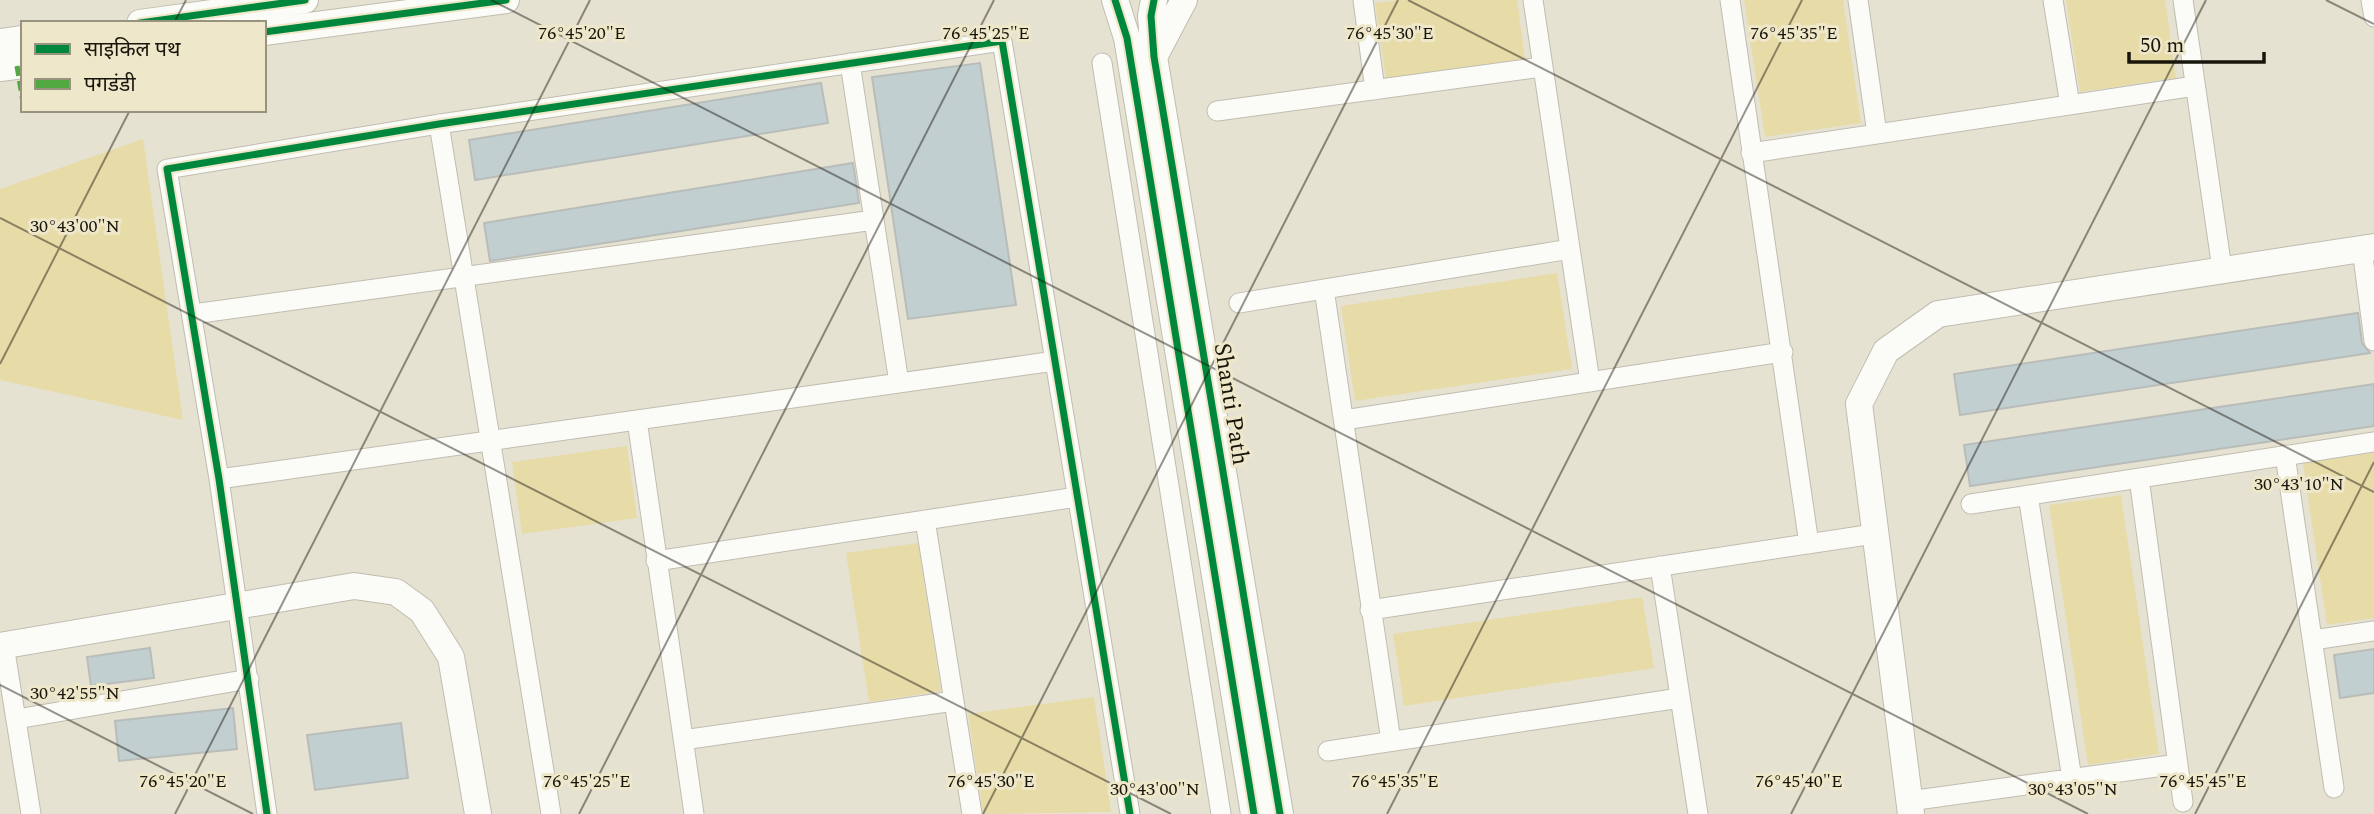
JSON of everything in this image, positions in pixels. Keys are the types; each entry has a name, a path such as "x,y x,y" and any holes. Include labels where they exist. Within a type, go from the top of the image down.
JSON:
{"main road":[{"path":"154,21 305,0"},
{"path":"266,33 506,0"},
{"path":"1115,0 1127,38 1254,814"},
{"name":"Shanti Path","path":"1154,0 1151,16 1154,57 1280,814"},
{"path":"1154,57 1184,0"},
{"path":"0,42 21,39"},
{"path":"0,68 21,65"},
{"path":"1910,808 1859,404 1886,351 1938,314 2368,248"},
{"path":"2,645 354,586 396,592 422,611 451,657 478,814"}],"street":[{"path":"1363,0 1375,90"},
{"path":"1532,0 1590,382"},
{"path":"1730,0 1810,544"},
{"path":"1858,0 1877,134"},
{"path":"2053,0 2070,105"},
{"path":"2183,0 2222,269"},
{"path":"2371,0 2374,17"},
{"path":"267,814 219,479 167,169 439,124 1002,41 1130,814"},
{"path":"850,63 899,383"},
{"path":"1102,63 1222,814"},
{"path":"1217,111 1542,67"},
{"path":"1751,153 2195,86"},
{"path":"439,124 551,814"},
{"path":"193,314 873,220"},
{"path":"2368,248 2374,341"},
{"path":"1239,303 1570,249"},
{"path":"1324,289 1391,741"},
{"path":"1344,420 1783,352"},
{"path":"219,479 1055,361"},
{"path":"637,420 694,814"},
{"path":"1971,504 2374,442"},
{"path":"2285,455 2334,788"},
{"path":"2139,478 2183,802"},
{"path":"2028,495 2072,779"},
{"path":"656,561 1077,497"},
{"path":"925,520 972,814"},
{"path":"1370,610 1874,534"},
{"path":"1660,566 1698,814"},
{"path":"2313,640 2374,631"},
{"path":"2,645 18,719 31,814"},
{"path":"18,719 249,679"},
{"path":"1328,751 1681,698"},
{"path":"683,740 954,701"},
{"path":"1910,808 2072,779 2178,764"}],"shaded area":[{"path":"1400,0 1517,0 1525,59 1386,79 1375,3"},
{"path":"1744,0 1843,0 1861,123 1765,137"},
{"path":"2066,0 2165,0 2176,78 2080,92"},
{"path":"143,139 183,420 0,380 0,189"},
{"path":"1557,273 1572,369 1355,401 1341,306"},
{"path":"627,446 637,518 522,534 512,462"},
{"path":"2374,453 2374,618 2327,625 2303,463"},
{"path":"2121,495 2159,754 2088,765 2049,505"},
{"path":"918,543 941,691 869,702 846,553"},
{"path":"1642,597 1654,668 1404,706 1393,634"},
{"path":"1094,697 1111,812 983,814 968,714"}],"building":[{"path":"980,63 1016,305 908,319 872,77"},
{"path":"821,83 828,123 475,180 469,140"},
{"path":"853,163 859,203 490,261 484,223"},
{"path":"2358,313 2362,343 2370,353 1960,415 1954,374"},
{"path":"2374,384 2374,426 1970,486 1964,445"},
{"path":"150,648 154,678 91,686 87,657"},
{"path":"2374,649 2374,693 2340,698 2334,655"},
{"path":"233,708 237,749 119,761 115,721"},
{"path":"401,723 408,778 315,790 307,735"}],"marked path":[{"path":"17,66 21,90"}],"cycle path":[{"path":"154,21 305,0"},
{"path":"266,32 506,0"},
{"path":"1115,0 1127,38 1254,814"},
{"path":"1154,0 1151,16 1154,57 1280,814"},
{"path":"267,814 219,479 167,169 439,124 1002,41 1130,814"}]}
